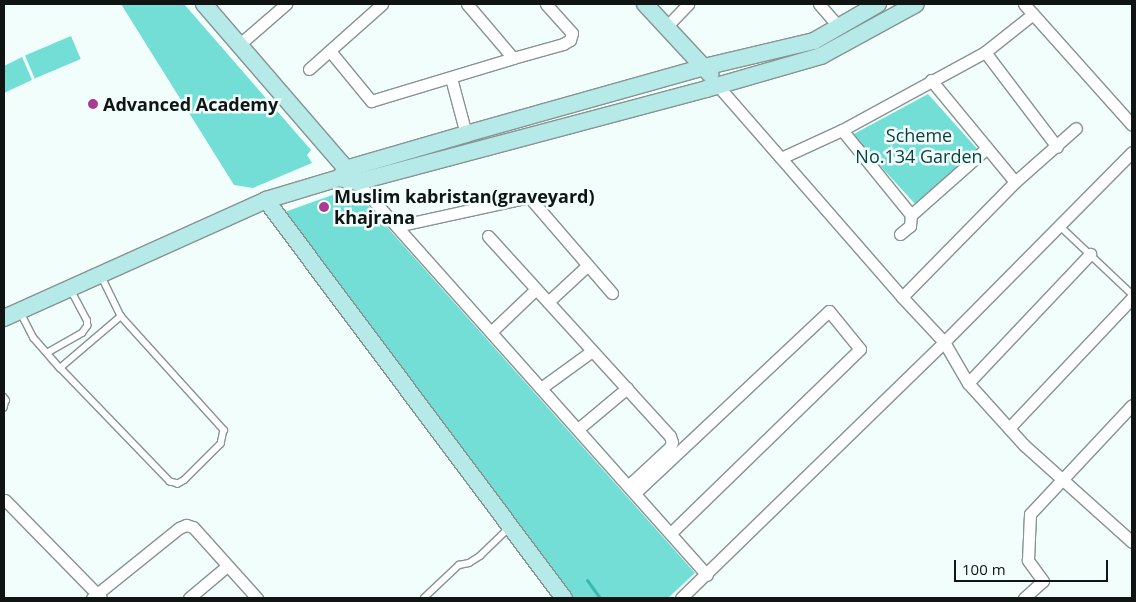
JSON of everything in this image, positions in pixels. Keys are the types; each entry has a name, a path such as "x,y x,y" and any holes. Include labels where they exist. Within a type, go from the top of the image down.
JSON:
{"street":[{"path":"204,4 241,43 348,176 397,226 707,574"},
{"path":"241,43 286,4"},
{"path":"309,69 382,4"},
{"path":"467,4 513,58"},
{"path":"330,51 371,101 563,44 570,40 572,33 546,4"},
{"path":"645,4 704,67 718,86 902,297 944,342 968,383 1009,428 1062,480 1132,542"},
{"path":"666,26 688,4"},
{"path":"819,4 839,27"},
{"path":"348,176 466,134 704,67 814,41 878,4"},
{"path":"4,318 266,200 348,176 718,86 821,56 916,4"},
{"path":"1024,4 1132,125"},
{"path":"781,158 842,130 985,52 1033,14"},
{"path":"985,52 1057,147"},
{"path":"451,78 466,134"},
{"path":"931,80 1015,182"},
{"path":"902,297 1015,182 1057,147 1076,128"},
{"path":"842,130 911,215"},
{"path":"900,234 910,226 911,215 987,148"},
{"path":"681,598 944,342 1132,152"},
{"path":"397,226 529,198 612,293"},
{"path":"266,200 560,596"},
{"path":"488,236 535,290 670,436 672,442 670,447 631,490"},
{"path":"968,383 1090,254"},
{"path":"548,302 588,265"},
{"path":"491,332 535,290"},
{"path":"1009,428 1132,298"},
{"path":"631,490 829,311 860,348 670,533"},
{"path":"541,388 592,351"},
{"path":"578,429 627,388"},
{"path":"1024,598 1043,582 1028,560 1030,514 1132,405"},
{"path":"4,499 97,597 186,524 193,528 226,567 256,598"},
{"path":"189,598 226,567"}],"lane":[{"path":"1060,226 1132,294"},
{"path":"19,311 34,338 60,368 170,482 178,484 185,480 221,444 224,430 121,316 100,274"},
{"path":"47,353 82,333 87,326 87,321 69,288"},
{"path":"60,368 121,316"},
{"path":"4,397 6,400 4,408"},
{"path":"424,598 459,565 469,563 480,556 510,527"}],"green space":[{"path":"121,4 184,4 311,150 307,155 312,163 253,188 234,185"},
{"path":"71,36 81,59 35,79 25,56"},
{"path":"22,57 32,80 4,93 4,66"},
{"name":"Scheme No.134 Garden","path":"928,94 979,151 917,206 852,135"},
{"path":"349,189 355,191 695,573 668,598 569,598 282,213"}],"waterway":[{"path":"587,580 600,598"}],"place":[{"name":"Advanced Academy","path":"93,104"},
{"name":"Muslim kabristan(graveyard) khajrana","path":"324,207"}]}
